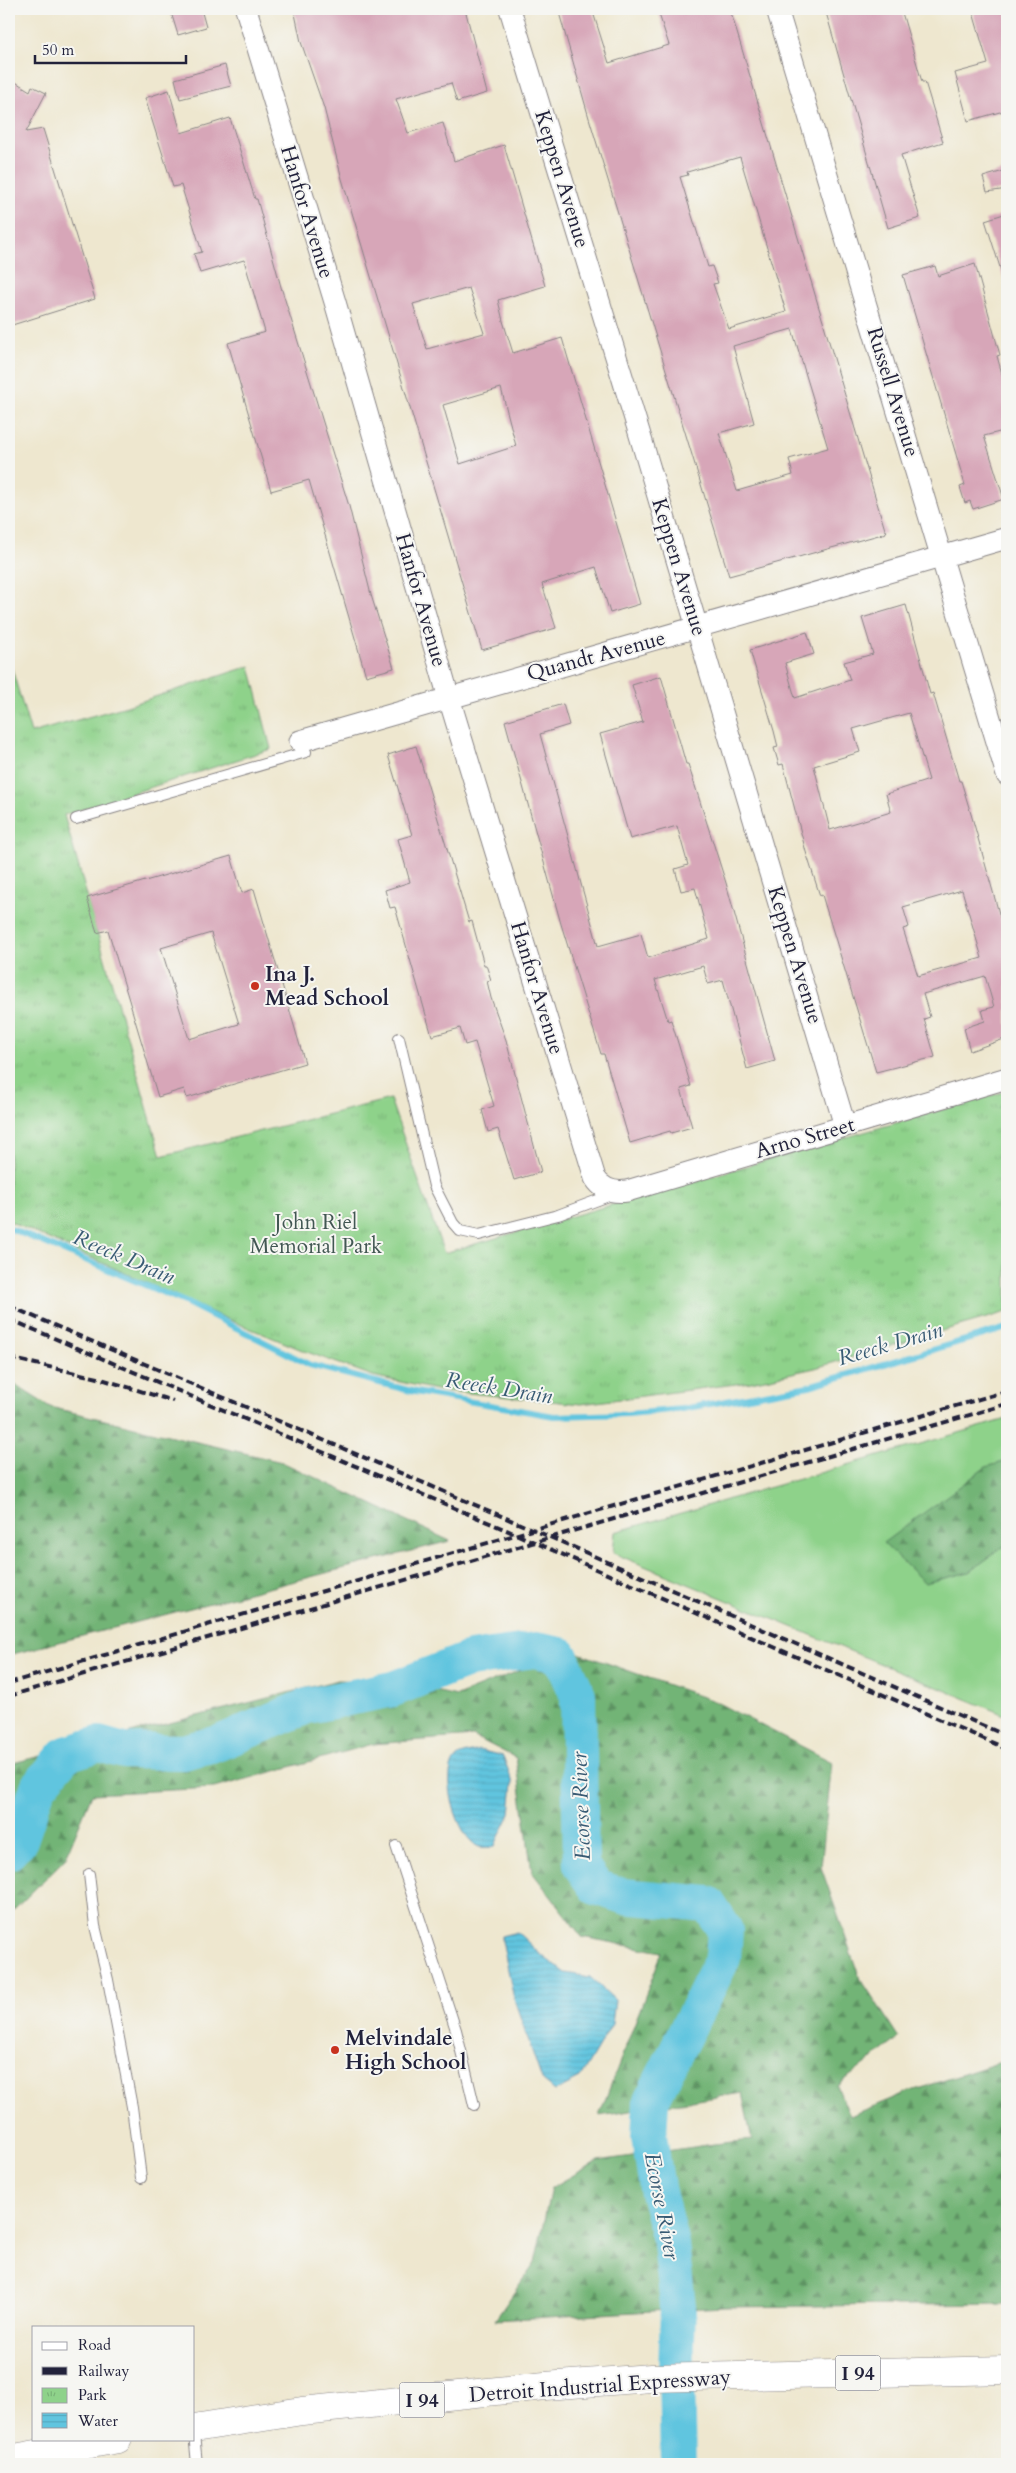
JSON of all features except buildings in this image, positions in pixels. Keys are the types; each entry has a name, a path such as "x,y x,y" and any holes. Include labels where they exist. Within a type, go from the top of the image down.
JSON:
{"highway":[{"name":"Detroit Industrial Expressway","path":"195,2428 302,2411 545,2386 651,2378 1007,2370"},
{"path":"9,2459 113,2440"}],"street":[{"name":"Hanfor Avenue","path":"246,9 335,302 449,698 595,1178 612,1190"},
{"name":"Keppen Avenue","path":"510,9 845,1126"},
{"name":"Russell Avenue","path":"777,9 1007,775"},
{"name":"Quandt Avenue","path":"303,747 449,698 1007,538"},
{"name":"Arno Street","path":"612,1190 845,1126 1007,1078"}],"lane":[{"path":"76,819 303,747"},
{"path":"399,1038 434,1186 453,1223 460,1231 479,1235 558,1215 612,1190"},
{"path":"396,1846 456,2030 474,2105"},
{"path":"89,1874 95,1926 108,1980 132,2107 141,2178"},
{"path":"195,2440 197,2464"}],"green space":[{"name":"John Riel Memorial Park","path":"9,659 31,733 127,706 250,666 271,749 64,815 161,1156 390,1099 444,1253 1007,1091 1007,1312 815,1368 751,1382 581,1404 437,1390 373,1376 307,1352 227,1319 9,1221"},
{"path":"9,1381 50,1407 282,1462 450,1541 9,1655"},
{"path":"1007,1419 1007,1716 613,1553 615,1532"},
{"path":"1007,1461 1007,1544 969,1572 925,1583 883,1543 986,1467"},
{"path":"570,1650 714,1701 832,1762 821,1867 859,1976 899,2038 837,2086 850,2116 908,2092 1007,2060 1007,2304 723,2307 495,2320 535,2262 551,2188 598,2161 752,2140 742,2093 599,2116 662,1952 582,1937 532,1872 516,1758 473,1736 373,1744 214,1788 92,1794 65,1859 13,1911 9,1912 9,1764 338,1680 394,1682 457,1696"}],"water":[{"path":"479,1750 503,1756 513,1783 510,1814 494,1847 479,1847 471,1841 458,1819 450,1790 452,1765 457,1757"},
{"path":"517,1932 540,1954 565,1973 590,1977 615,2000 612,2024 580,2078 555,2091 542,2080 514,1999 501,1936"}],"waterway":[{"name":"Reeck Drain","path":"9,1228 185,1302 310,1365 415,1392 554,1416 628,1414 682,1409 809,1386 1007,1328"},
{"name":"Ecorse River","path":"9,1852 20,1840 38,1787 66,1754 99,1744 124,1751 183,1752 219,1743 307,1706 393,1689 470,1659 535,1650 560,1655 578,1695 581,1866 596,1887 623,1896 708,1904 725,1930 723,1958 651,2101 649,2136 657,2188 671,2244 678,2306 676,2375 678,2464"}],"railway":[{"path":"9,1306 534,1530 1007,1736"},
{"path":"9,1319 518,1535 1007,1749"},
{"path":"9,1358 98,1378 173,1401"},
{"path":"9,1683 1007,1391"},
{"path":"9,1696 1007,1404"}],"place":[{"name":"Ina J. Mead School","path":"255,986"},
{"name":"Melvindale High School","path":"335,2050"}]}
